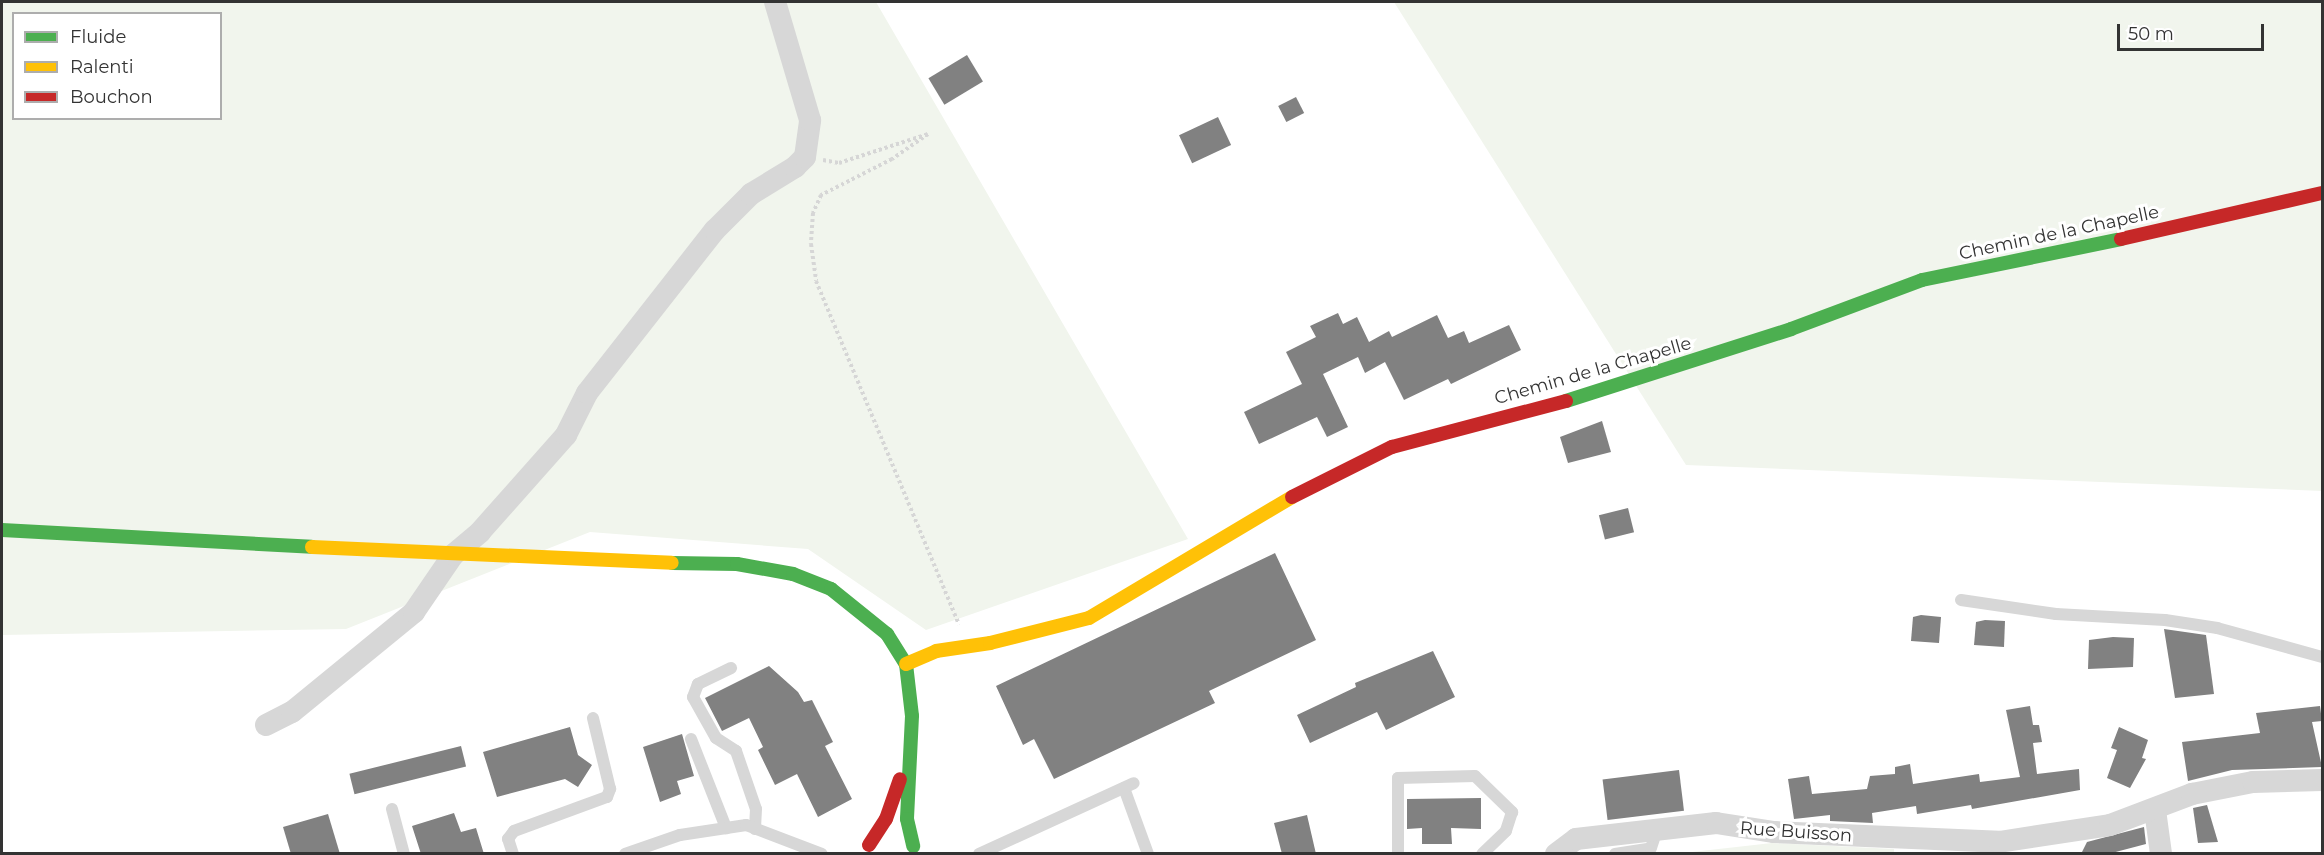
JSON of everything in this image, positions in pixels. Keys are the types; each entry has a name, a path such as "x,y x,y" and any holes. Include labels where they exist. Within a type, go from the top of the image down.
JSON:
{"street":[{"path":"266,725 292,712 414,612 453,555 480,532 566,435 587,393 715,230 751,194 795,167 808,146 810,120 775,2"},
{"name":"Chemin de la Chapelle","path":"906,664 936,651 968,647 1089,618 1322,479 1392,447 1614,388 1791,329 1922,280 2225,217 2322,193"},
{"path":"2,530 453,555 737,564 793,574 831,589 865,613 887,634 906,664 912,716 908,752 907,819 917,850"},
{"path":"869,845 886,819 908,752"},
{"name":"Rue Buisson","path":"1556,854 1576,839 1716,823 1736,828 2000,842 2110,825 2155,810 2192,794 2253,782 2322,780"},
{"path":"2155,810 2161,854"},
{"path":"853,850 869,845 893,844 917,850"}],"lane":[{"path":"1961,600 2056,614 2165,620 2217,628 2322,657"},
{"path":"731,668 698,684 693,697 716,738 736,751 756,808 755,829"},
{"path":"513,854 508,839 514,831 607,797 610,789 593,718"},
{"path":"691,739 726,828"},
{"path":"1398,854 1398,778 1475,776 1512,812 1506,831 1482,854"},
{"path":"979,854 1129,785 1148,854"},
{"path":"392,809 404,854"},
{"path":"625,854 680,835 746,825 777,839 822,854"},
{"path":"1615,854 1651,848 1657,829"},
{"path":"777,839 787,854"}],"path":[{"path":"808,146 820,160 839,162 927,134 892,159 821,195 813,213 811,244 816,281 968,647"}],"shaded area":[{"path":"3,2 876,2 1188,539 926,630 808,549 590,532 346,629 2,635"},
{"path":"1394,2 2322,2 2322,491 1686,465"},
{"path":"1772,843 1894,849 1894,854 1683,853"}],"building":[{"path":"967,55 983,82 944,105 928,78"},
{"path":"1296,97 1304,113 1286,122 1278,106"},
{"path":"1218,117 1231,145 1192,163 1179,135"},
{"path":"1338,313 1343,324 1357,317 1369,342 1389,331 1392,337 1437,315 1448,338 1464,331 1469,343 1509,325 1521,350 1451,384 1448,379 1404,400 1385,362 1365,373 1358,357 1323,374 1348,427 1327,437 1317,417 1259,444 1244,412 1302,384 1286,352 1316,337 1310,326"},
{"path":"1602,421 1611,452 1568,463 1560,437"},
{"path":"1628,508 1634,532 1605,540 1599,515"},
{"path":"1275,553 1316,640 1209,691 1215,703 1054,779 1034,739 1023,745 996,686"},
{"path":"1921,615 1941,617 1939,643 1911,641 1913,617"},
{"path":"2005,621 2004,647 1974,645 1976,622"},
{"path":"2164,629 2206,635 2214,694 2175,698"},
{"path":"2113,637 2134,638 2133,667 2088,669 2089,640"},
{"path":"1433,651 1455,697 1386,730 1377,712 1310,743 1297,715 1356,687 1355,683"},
{"path":"769,666 798,692 804,702 812,700 833,742 825,746 852,799 818,817 797,774 775,785 758,750 763,747 749,718 722,731 705,698"},
{"path":"2030,706 2033,725 2039,725 2042,742 2033,743 2037,774 2079,769 2080,790 1972,809 1971,805 1917,814 1916,806 1872,813 1873,823 1830,821 1830,815 1794,819 1788,779 1809,776 1812,794 1867,789 1870,776 1895,774 1895,767 1910,764 1913,784 1979,774 1980,782 2020,777 2006,710"},
{"path":"2320,706 2322,721 2312,722 2322,767 2232,770 2188,781 2182,742 2260,733 2256,713"},
{"path":"570,727 578,755 592,765 578,787 565,779 497,797 483,752"},
{"path":"2119,727 2148,740 2142,758 2146,759 2130,788 2107,778 2117,750 2111,748"},
{"path":"682,734 694,776 677,781 681,794 660,802 643,747"},
{"path":"461,746 466,766 354,794 349,774"},
{"path":"1679,770 1684,811 1608,820 1603,779"},
{"path":"1481,798 1481,829 1451,828 1452,844 1422,844 1422,828 1407,829 1407,799"},
{"path":"2207,805 2218,842 2198,843 2193,808"},
{"path":"454,813 461,832 476,828 484,854 421,854 412,826"},
{"path":"328,814 340,854 291,854 283,827"},
{"path":"1307,815 1316,854 1282,854 1274,823"},
{"path":"2144,827 2146,844 2108,854 2081,854 2087,842"}],"traffic: fast":[{"path":"1566,401 1791,329 1922,280 2121,239"},
{"path":"2,530 312,547"},
{"path":"672,563 737,564 793,574 831,589 887,634 906,664 912,716 907,819 913,846"}],"traffic: slow":[{"path":"906,664 936,651 990,643 1089,618 1292,497"},
{"path":"312,547 672,563"}],"traffic: jam":[{"path":"2121,239 2322,193"},
{"path":"1292,497 1392,447 1566,401"},
{"path":"869,845 886,819 900,779"}]}
